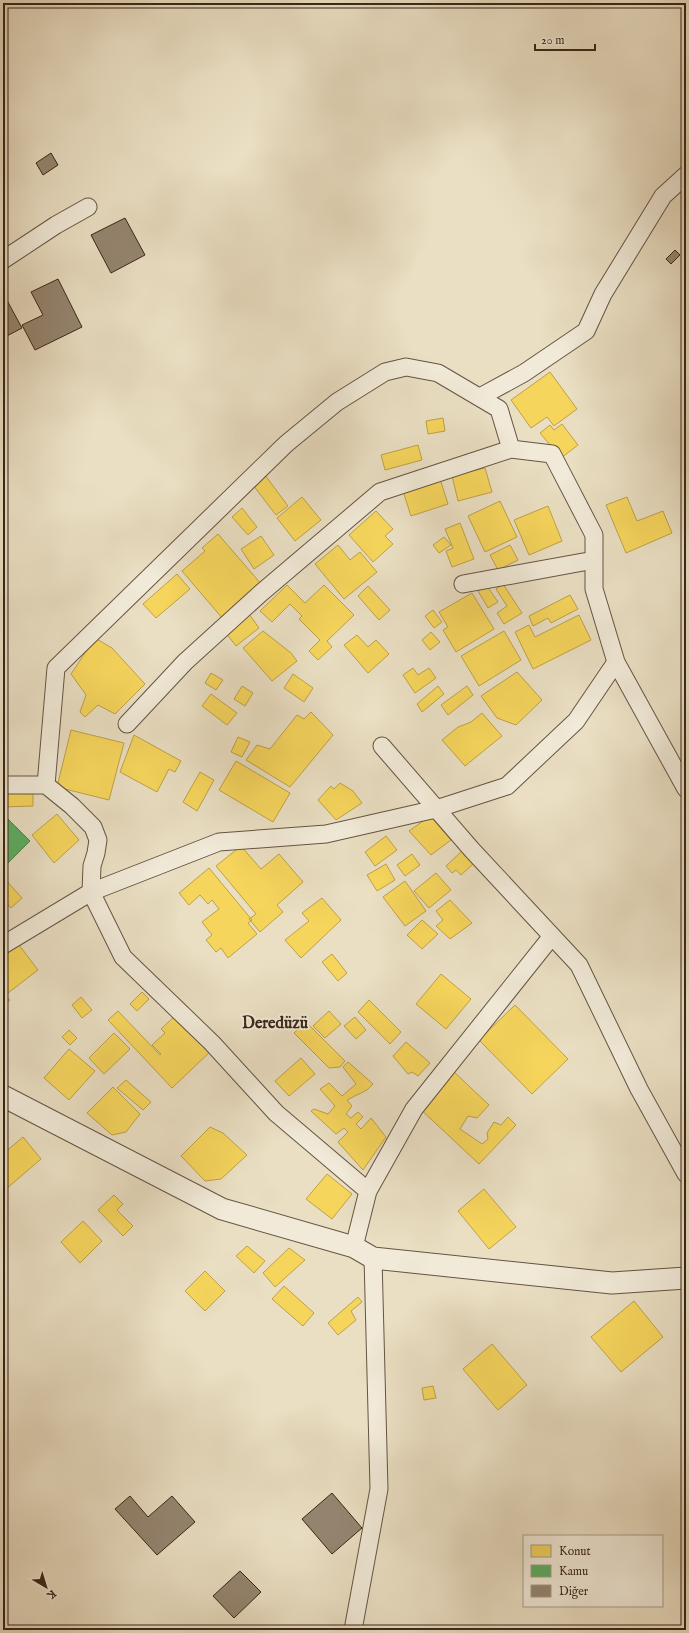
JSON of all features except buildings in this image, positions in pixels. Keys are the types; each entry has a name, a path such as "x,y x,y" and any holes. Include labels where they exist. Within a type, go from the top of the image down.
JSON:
{"street":[{"path":"480,397 524,373 586,331 603,294 663,196 686,175"},
{"path":"3,260 56,225 88,207"},
{"path":"46,785 56,668 286,444 337,402 385,372 406,367 438,373 499,409 511,449"},
{"path":"127,724 185,662 255,598 380,492 511,449 552,454 594,535 594,589 616,662 686,789"},
{"path":"463,584 594,560"},
{"path":"3,946 91,892 219,842 326,834 436,809 507,786 576,721 616,662"},
{"path":"382,746 472,850 578,965 639,1090 686,1174"},
{"path":"3,785 46,785 72,806 92,827 98,840 92,866 91,892 123,957 212,1043 276,1113 368,1190"},
{"path":"354,1247 368,1190 414,1109 552,936"},
{"path":"3,1096 222,1209 354,1247 373,1258 612,1283 686,1278"},
{"path":"353,1630 380,1489 373,1258"}],"district":[{"name":"Deredüzü","path":"275,1024"}]}
